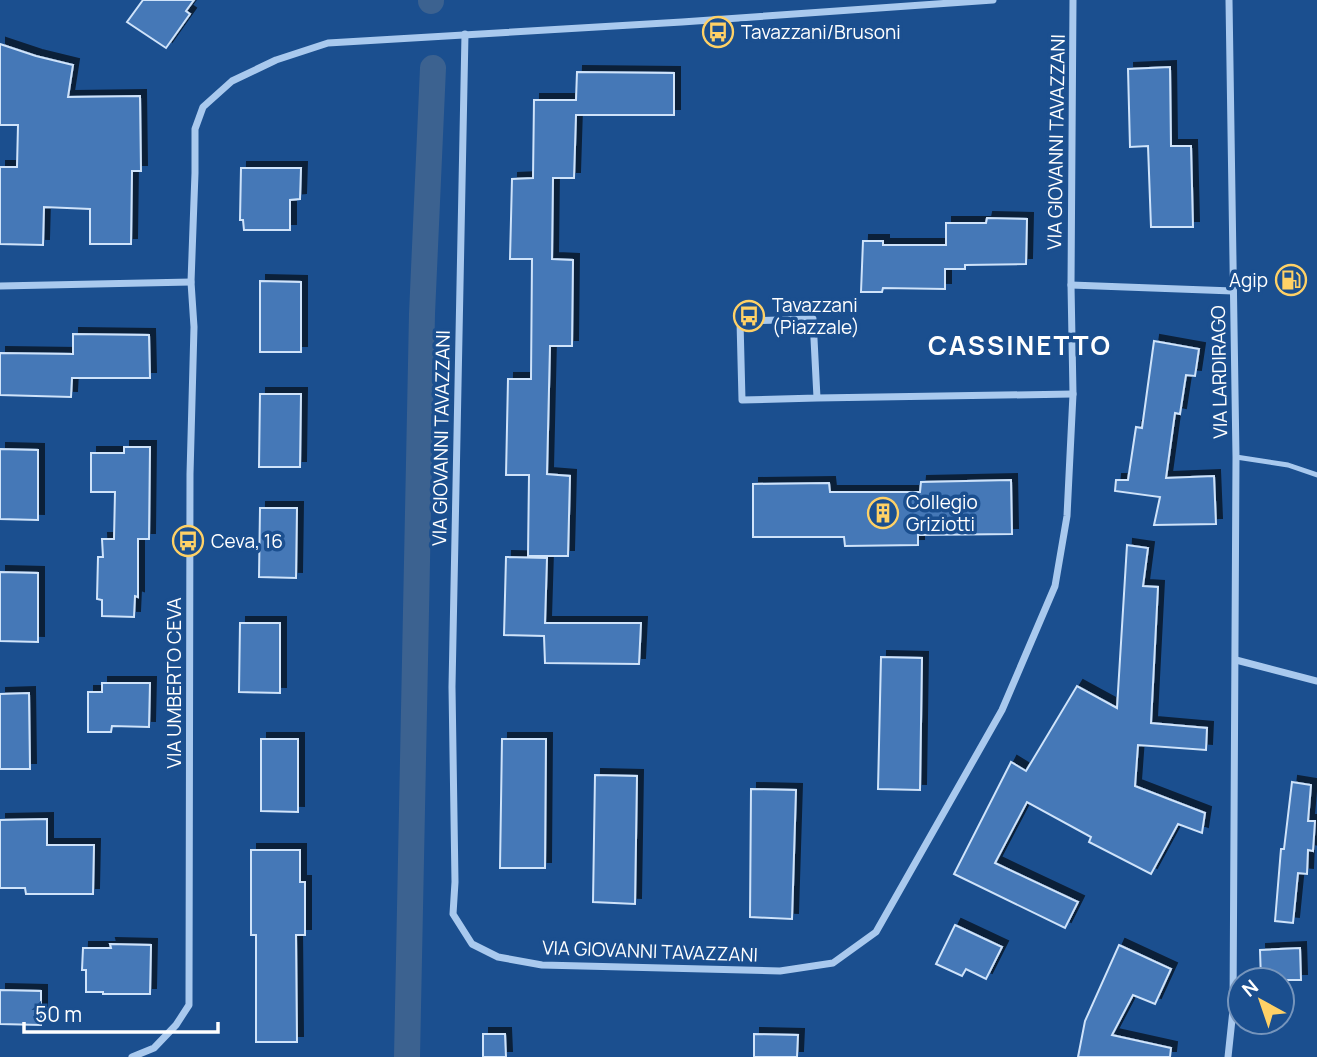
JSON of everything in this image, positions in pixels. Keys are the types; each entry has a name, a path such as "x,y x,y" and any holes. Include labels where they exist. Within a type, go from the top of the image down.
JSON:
{"street":[{"path":"0,286 191,282 195,128 202,107 232,81 276,60 328,43 993,0"},
{"name":"VIA GIOVANNI TAVAZZANI","path":"465,34 452,687 455,882 453,915 472,944 498,957 542,965 780,971 833,963 876,932 1002,710 1055,586 1067,516 1073,394 1073,0"},
{"name":"VIA LARDIRAGO","path":"1228,1057 1233,1010 1236,660 1236,457 1229,0"},
{"name":"VIA UMBERTO CEVA","path":"132,1057 154,1048 176,1025 188,1005 190,474 194,327 191,282"},
{"path":"1071,285 1233,291"},
{"path":"817,398 813,319 740,321 743,400 1073,394"},
{"path":"1236,660 1317,681"}],"lane":[{"path":"1236,457 1289,465 1317,475"}],"building":[{"path":"143,0 194,0 186,11 190,14 166,48 127,22"},
{"path":"0,44 73,65 68,97 140,96 141,171 132,171 131,244 90,244 90,209 44,207 43,245 0,244 0,167 17,167 18,125 0,125"},
{"path":"1170,67 1171,146 1191,146 1193,227 1151,227 1148,146 1130,147 1128,69"},
{"path":"577,72 674,73 674,115 576,115 574,178 553,178 552,259 573,260 572,346 550,346 546,474 570,476 568,556 528,556 529,475 506,475 508,379 531,379 532,259 510,259 512,179 533,178 534,100 576,100"},
{"path":"241,168 301,168 300,199 290,200 290,230 244,230 243,220 240,220"},
{"path":"987,218 1027,219 1026,264 965,265 965,269 945,269 945,289 883,288 882,292 861,292 863,241 883,241 883,245 946,245 946,223 986,223"},
{"path":"260,281 301,282 301,352 260,352"},
{"path":"73,334 149,335 150,378 72,378 71,397 0,395 0,353 73,354"},
{"path":"1154,341 1199,349 1195,376 1186,375 1180,414 1175,413 1166,478 1214,476 1216,524 1154,525 1160,497 1115,491 1116,480 1128,480 1136,427 1142,428"},
{"path":"260,394 301,394 300,467 259,467"},
{"path":"124,447 150,447 149,539 138,539 138,597 135,596 134,617 102,616 102,600 97,599 98,557 103,557 102,539 114,539 115,492 91,492 91,453 124,453"},
{"path":"0,449 38,450 38,520 0,519"},
{"name":"Collegio Griziotti","path":"1011,480 1012,534 918,535 918,545 845,546 844,537 753,537 753,484 829,483 830,492 920,492 921,482"},
{"path":"260,508 297,508 296,578 259,577"},
{"path":"1127,545 1148,548 1143,586 1158,587 1151,723 1207,728 1206,750 1138,745 1135,786 1205,813 1202,833 1178,824 1151,874 1089,842 1091,837 1027,802 995,863 1078,902 1065,928 954,874 1011,762 1026,771 1077,686 1117,708"},
{"path":"506,557 547,558 545,623 641,623 639,664 545,663 544,636 504,635"},
{"path":"0,572 38,573 38,642 0,641"},
{"path":"240,623 280,623 280,693 239,692"},
{"path":"881,657 922,658 920,790 878,789"},
{"path":"102,683 150,683 149,727 112,726 111,732 88,732 88,692 102,692"},
{"path":"29,693 30,769 0,769 0,694"},
{"path":"261,739 298,739 298,812 261,811"},
{"path":"502,739 546,739 545,868 500,868"},
{"path":"595,775 637,776 635,904 593,902"},
{"path":"1292,782 1311,785 1308,821 1315,821 1313,851 1308,850 1307,874 1298,873 1293,923 1275,921 1281,849 1284,849"},
{"path":"751,789 796,790 792,919 750,917"},
{"path":"47,819 47,845 94,845 93,894 26,894 25,888 0,888 0,820"},
{"path":"251,850 300,850 300,882 305,882 305,935 296,935 297,1042 256,1042 256,935 251,935"},
{"path":"955,925 1002,947 986,979 966,969 962,976 936,964"},
{"path":"110,944 151,945 150,994 86,992 86,970 82,970 83,948 111,948"},
{"path":"1119,945 1171,969 1155,1004 1133,995 1112,1035 1171,1048 1170,1057 1078,1057 1085,1021"},
{"path":"1300,948 1301,980 1296,980 1296,966 1261,966 1260,950"},
{"path":"0,990 41,991 41,1025 0,1024"},
{"path":"483,1034 505,1034 506,1057 483,1057"},
{"path":"754,1034 798,1035 797,1057 754,1057"}],"waterway":[{"path":"407,1057 422,314 433,68"}],"place":[{"name":"Tavazzani/Brusoni","path":"718,32"},
{"name":"Agip","path":"1291,280"},
{"name":"Tavazzani (Piazzale)","path":"749,316"},
{"name":"Collegio Griziotti","path":"883,513"},
{"name":"Ceva, 16","path":"188,541"}],"district":[{"name":"CASSINETTO","path":"1020,346"}]}
